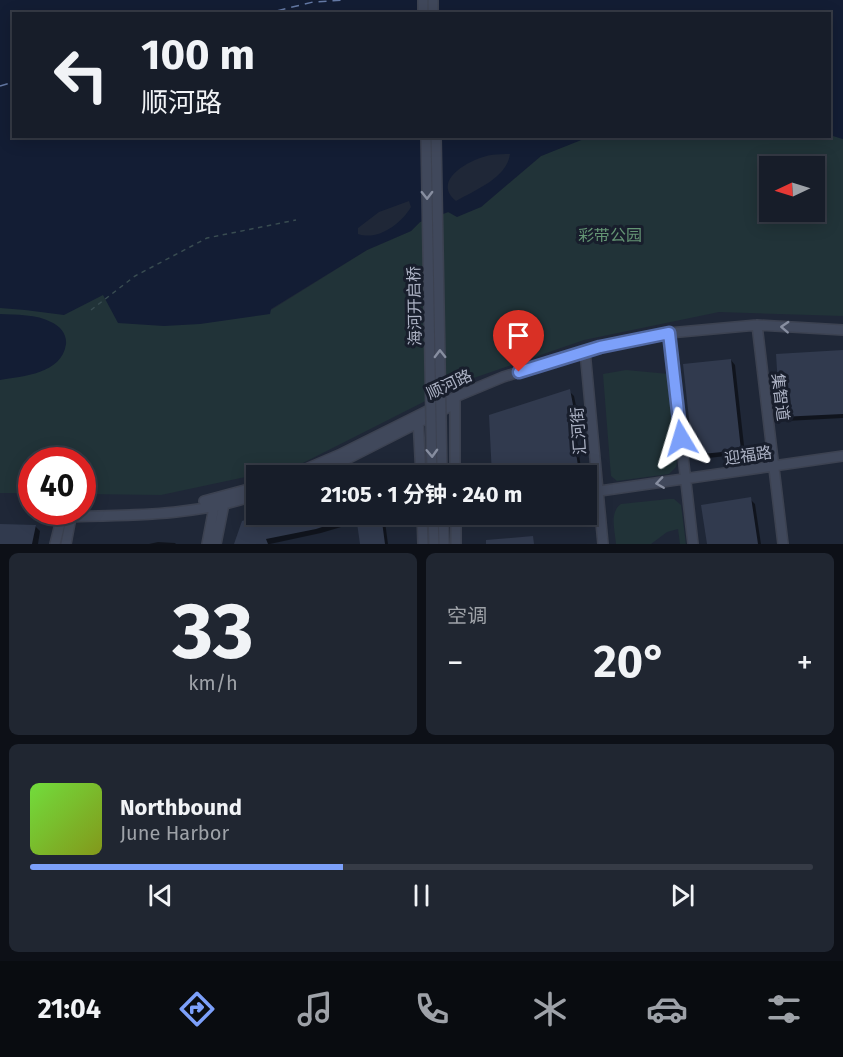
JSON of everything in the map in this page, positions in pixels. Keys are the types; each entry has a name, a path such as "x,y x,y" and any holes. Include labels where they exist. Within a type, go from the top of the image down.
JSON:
{"street":[{"name":"海河开启桥","path":"426,138 432,465"},
{"name":"海河开启桥","path":"436,138 442,465"},
{"name":"顺河路","path":"331,465 502,377 585,351 669,333 757,325 843,330"},
{"name":"集智道","path":"757,325 783,544"},
{"path":"669,333 693,544"},
{"name":"汇河街","path":"585,351 603,544"},
{"path":"455,400 455,465"},
{"name":"顺河路","path":"316,465 418,419"},
{"path":"418,419 420,465"},
{"name":"迎福路","path":"598,491 843,456"},
{"path":"96,510 153,509 220,502 246,491"},
{"path":"96,514 152,514 246,497"},
{"path":"207,544 220,502"},
{"path":"216,544 220,502"},
{"path":"55,544 63,525"},
{"path":"66,544 67,525"},
{"path":"422,525 423,544"},
{"path":"434,525 434,544"},
{"path":"443,525 444,544"},
{"path":"456,525 456,544"}],"path":[{"path":"91,310 135,276 207,238 296,219"}],"green space":[{"name":"彩带公园","path":"831,135 843,139 843,316 719,312 584,340 465,381 299,465 246,465 246,477 161,495 96,494 96,447 18,447 18,493 0,493 0,284 271,310 367,250 411,231 420,222 449,212 481,207 541,156 585,138 831,138"},
{"path":"626,370 669,374 678,455 676,467 669,474 617,481 611,476 603,374"},
{"path":"674,499 681,505 686,544 680,544 678,529 667,532 651,544 616,544 614,517 617,507 621,504"}],"water":[{"path":"0,0 843,0 843,139 831,135 831,12 12,12 12,138 586,138 541,156 481,207 457,217 448,212 420,222 411,231 367,250 271,309 270,314 200,324 164,326 118,323 103,295 64,315 0,308","holes":["510,154 508,162 497,177 481,188 456,201 449,193 448,185 451,178 457,171 474,160 493,155","409,201 411,207 388,230 366,236 358,234 358,228 379,212"]},
{"path":"0,314 33,316 54,324 60,328 65,337 66,344 63,354 57,362 40,372 0,380"}],"building":[{"path":"843,350 843,414 780,417 776,354"},
{"path":"731,359 741,450 693,455 683,364"},
{"path":"570,389 577,426 572,427 578,465 491,465 489,415"},
{"path":"751,497 758,544 707,544 701,505"},
{"path":"246,520 246,525 328,525 266,539 268,544 234,544 242,521"},
{"path":"0,524 36,525 32,544 0,544"},
{"path":"357,525 382,525 385,544 360,544"},
{"path":"533,536 534,544 486,544 486,540"}],"ferry route":[{"path":"272,12 313,2 344,0"},
{"path":"0,86 12,83"}],"route":[{"path":"519,372 600,347 669,333 681,438"}]}
